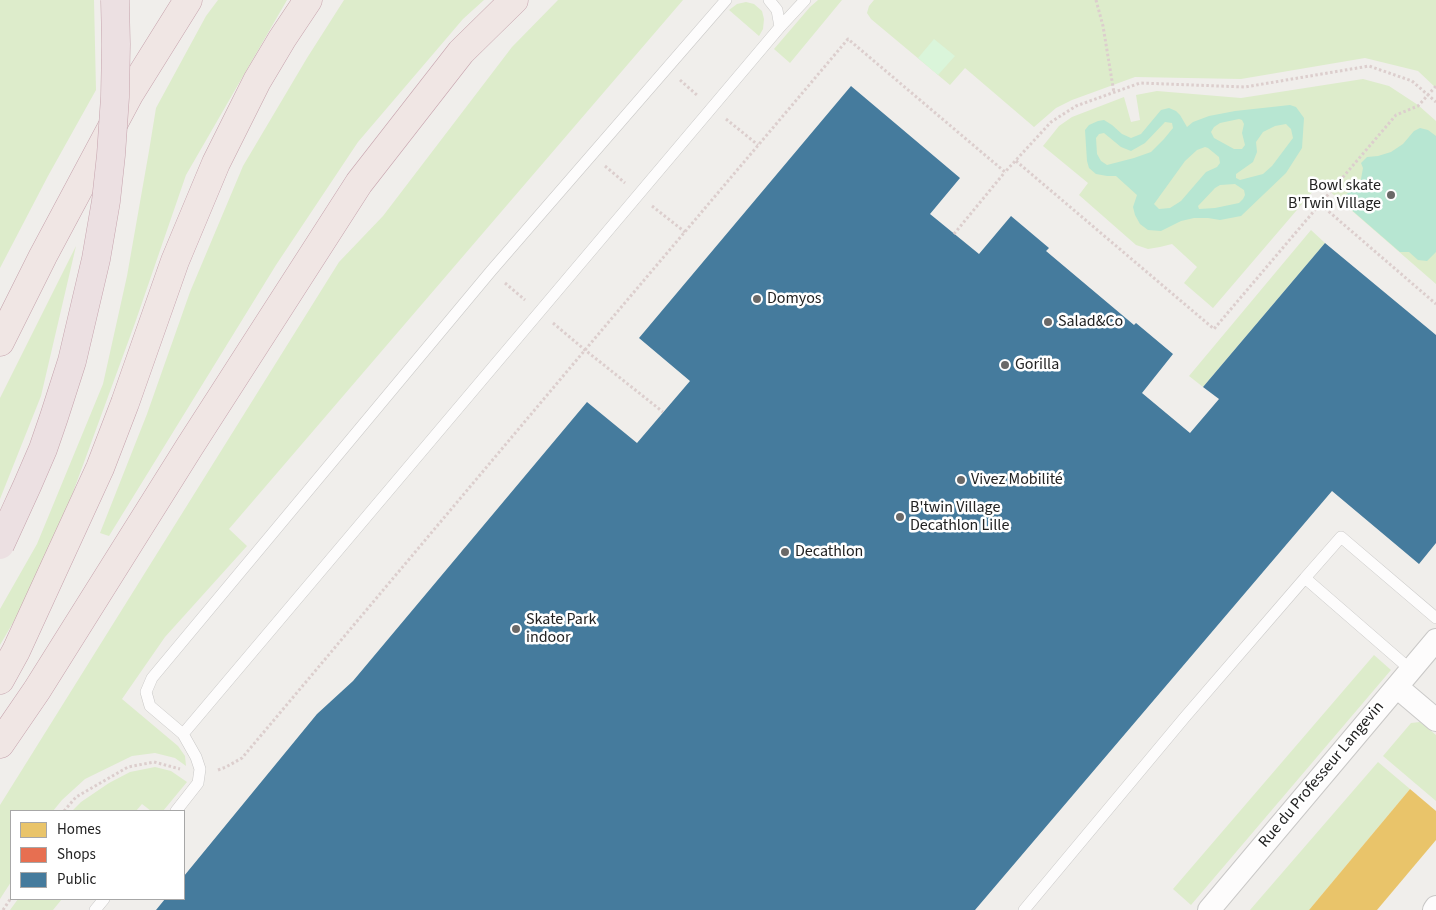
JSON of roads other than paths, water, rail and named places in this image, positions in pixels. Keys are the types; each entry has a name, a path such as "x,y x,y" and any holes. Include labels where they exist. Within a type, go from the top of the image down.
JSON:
{"highway":[{"path":"0,545 43,449 54,417 72,361 96,259 106,202 112,146 115,89 115,0"},
{"path":"0,342 130,93 188,0"},
{"path":"0,680 16,651 100,468 175,261 216,162 257,81 308,0"},
{"path":"0,744 37,690 190,446 359,183 461,52 514,0"}],"street":[{"name":"Rue du Professeur Langevin","path":"1208,910 1436,640"},
{"path":"1397,687 1436,720"}],"lane":[{"path":"177,810 198,783 200,769 196,757 183,734 150,706 146,692 152,678 491,271 726,0"},
{"path":"769,0 777,10 780,27"},
{"path":"183,734 780,27 805,0"},
{"path":"1024,910 1185,717 1341,537 1436,618"},
{"path":"1305,578 1411,670"},
{"path":"95,910 103,900"}],"place":[{"name":"Bowl skate B'Twin Village","path":"1391,195"},
{"name":"Domyos","path":"757,299"},
{"name":"Salad&Co","path":"1048,322"},
{"name":"Gorilla","path":"1005,365"},
{"name":"Vivez Mobilité","path":"961,480"},
{"name":"B'twin Village Decathlon Lille","path":"900,517"},
{"name":"Decathlon","path":"785,552"},
{"name":"Skate Park indoor","path":"516,629"}]}
